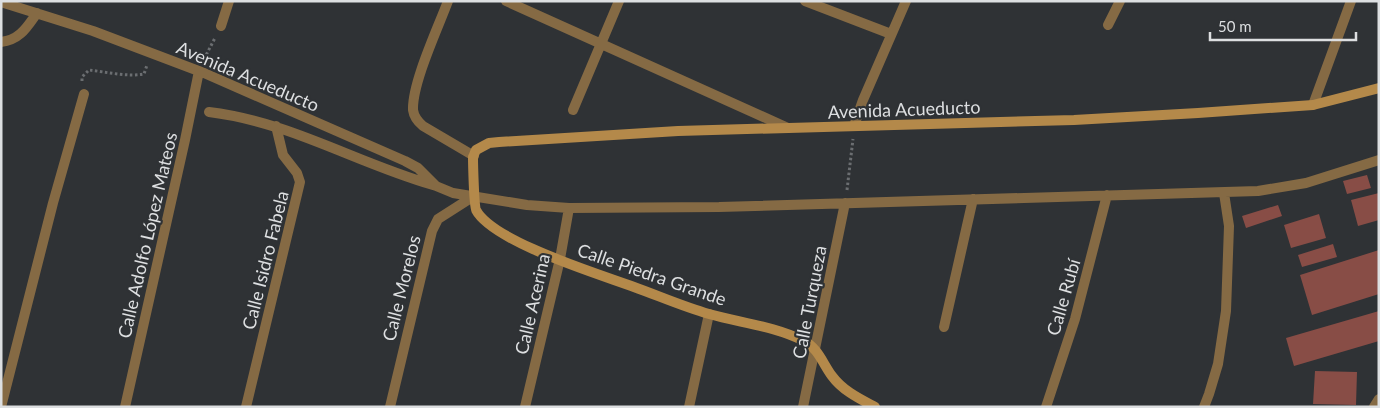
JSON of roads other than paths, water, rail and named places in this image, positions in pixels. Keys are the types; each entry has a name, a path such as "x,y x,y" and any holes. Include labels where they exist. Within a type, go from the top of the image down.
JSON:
{"street":[{"path":"221,26 229,1"},
{"path":"448,1 418,80 413,110 416,120 422,126 474,156 474,196"},
{"path":"506,1 788,128"},
{"path":"573,110 618,1"},
{"path":"806,1 891,34"},
{"path":"854,126 863,100 906,1"},
{"path":"1108,25 1120,1"},
{"path":"1313,105 1351,1"},
{"name":"Avenida Acueducto","path":"1,2 93,31 199,71 405,160 418,168 436,186 453,193 527,205 569,208 719,207 973,198 1224,193 1258,191 1306,183 1379,160"},
{"path":"1,42 11,41 24,32 36,13"},
{"name":"Calle Adolfo López Mateos","path":"125,407 199,71"},
{"name":"Avenida Acueducto","path":"474,156 476,150 489,143 678,130 1198,114 1313,105 1379,88"},
{"path":"1,407 53,204 84,94"},
{"path":"209,112 236,116 276,126 436,186"},
{"name":"Calle Isidro Fabela","path":"246,407 300,182 297,173 283,155 276,126"},
{"path":"1204,407 1210,394 1218,364 1226,310 1229,226 1224,193"},
{"name":"Calle Rubí","path":"1046,407 1075,319 1107,195"},
{"name":"Calle Piedra Grande","path":"474,196 475,210 484,220 497,231 529,248 709,314 774,329 805,342 816,352 833,377 841,385 857,398 875,407"},
{"name":"Calle Morelos","path":"390,407 432,231 438,219 474,196"},
{"path":"944,327 973,198"},
{"name":"Calle Turqueza","path":"804,407 845,204"},
{"name":"Calle Acerina","path":"525,407 560,260 569,208"},
{"path":"689,407 709,314"},
{"path":"1374,407 1379,399"}]}
